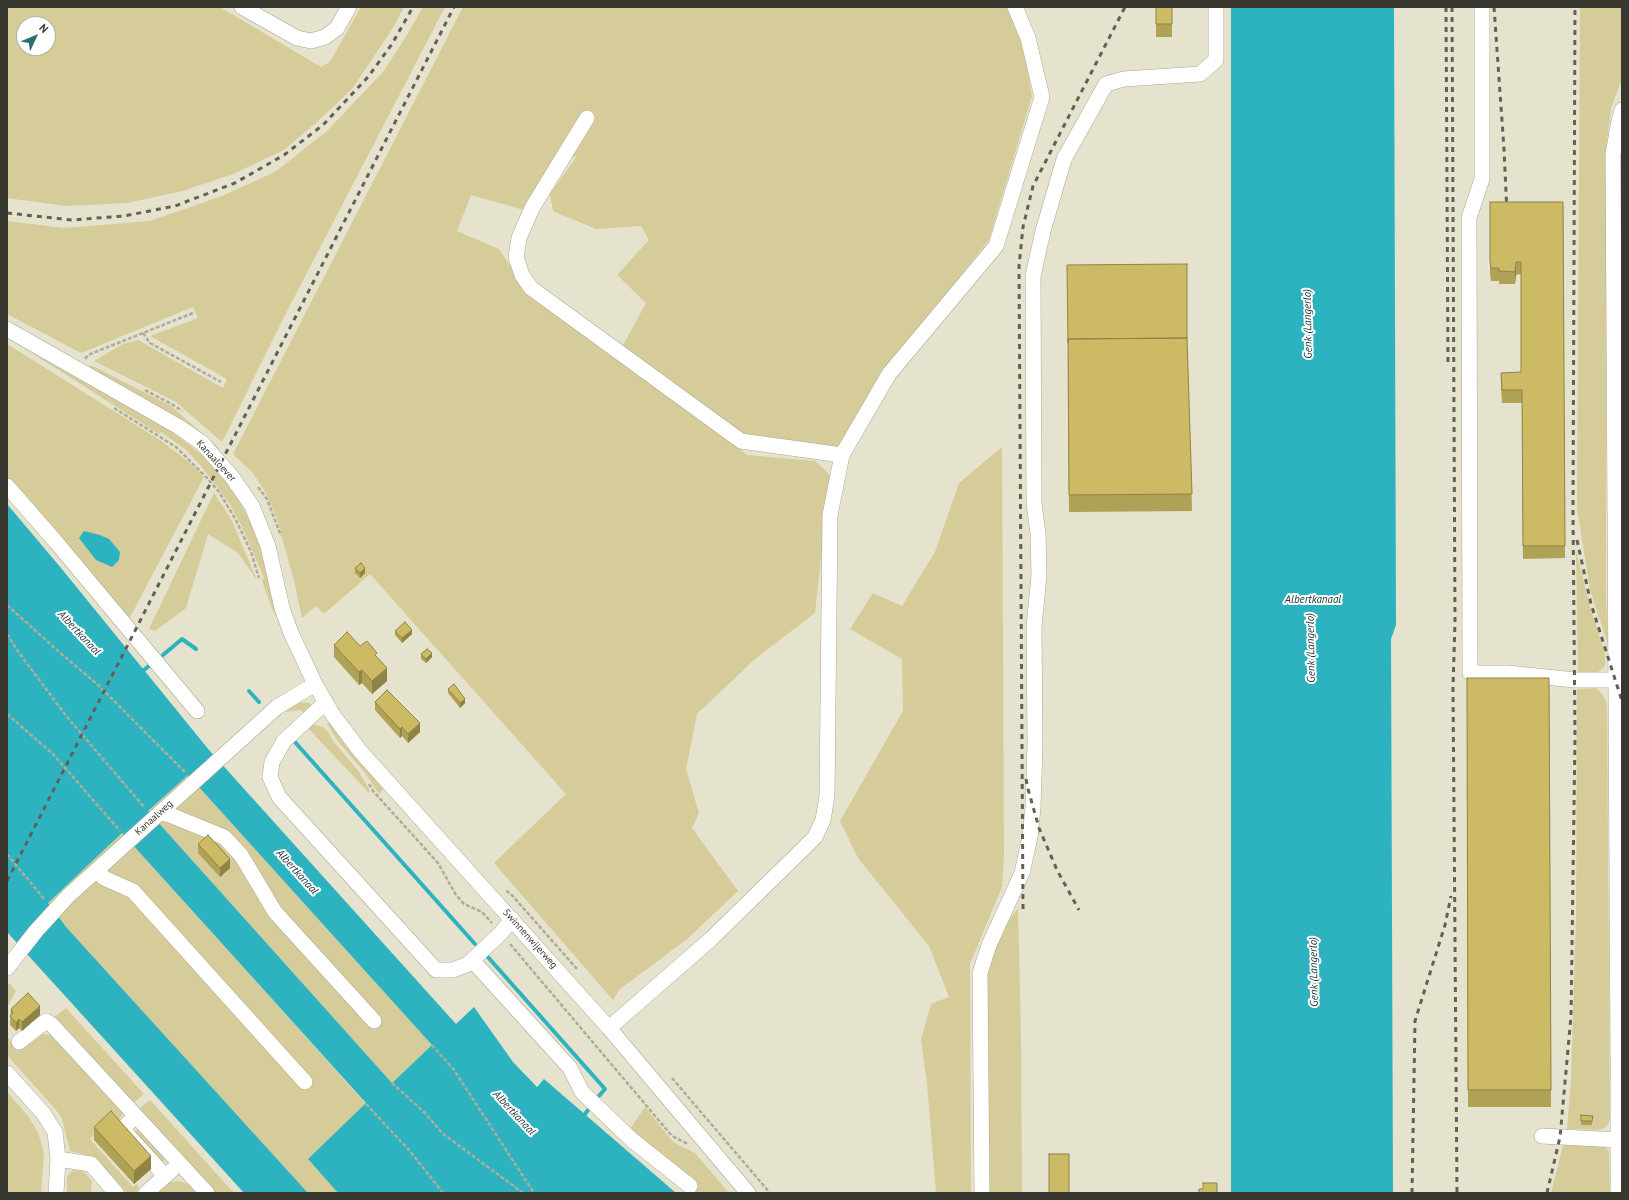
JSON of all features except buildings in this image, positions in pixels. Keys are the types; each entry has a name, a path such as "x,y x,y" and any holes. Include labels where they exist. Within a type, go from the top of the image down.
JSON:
{"street":[{"path":"242,7 297,38 311,41 326,37 337,28 349,7"},
{"path":"609,1028 711,940 815,837 823,820 827,796 830,515 842,456 889,374 996,246 1042,97 1028,38 1015,7"},
{"path":"982,1193 980,974 989,945 1022,873 1030,837 1033,808 1035,744 1034,626 1039,575 1038,533 1034,504 1033,276 1043,231 1064,159 1106,84 1124,79 1200,74 1216,60 1216,7"},
{"path":"1482,7 1482,179 1469,218 1470,673 1507,673 1548,678 1615,680"},
{"path":"1618,1193 1620,913 1615,680 1619,661 1618,398 1613,154 1618,121 1622,110"},
{"path":"587,118 532,208 519,238 516,257 522,275 531,288 741,441 842,456"},
{"name":"Kanaaloever","path":"7,329 81,361 178,426 202,444 232,477 252,506 268,546 282,608 294,640 315,684"},
{"path":"7,486 56,542 197,711"},
{"name":"Swinnenwijerweg","path":"315,684 325,703 360,751 609,1028 748,1193"},
{"name":"Kanaalweg","path":"7,968 36,931 68,896 154,812 277,708 315,684"},
{"path":"325,703 284,741 272,762 270,777 279,797 436,970 453,970 468,964 501,933 512,920"},
{"path":"154,812 170,815 224,837 241,855 275,912 374,1021"},
{"path":"96,870 104,878 133,891 305,1082"},
{"path":"472,960 570,1068 582,1092 632,1140 690,1186"},
{"path":"19,1042 46,1022 52,1025 207,1193"},
{"path":"7,1073 43,1113 55,1132 58,1158 56,1193"},
{"path":"136,1116 124,1127 124,1131 165,1176"},
{"path":"1542,1136 1619,1132"},
{"path":"58,1158 91,1164 116,1193"},
{"path":"146,1193 180,1163"}],"path":[{"path":"81,361 88,355 193,313"},
{"path":"143,333 150,343 221,382"},
{"path":"81,361 93,362"},
{"path":"141,387 175,406 186,414"},
{"path":"112,407 176,447 208,478 219,492 236,520 251,552 260,581"},
{"path":"254,482 267,499 281,537"},
{"path":"7,605 97,684 188,774"},
{"path":"7,634 17,650 67,717 154,812"},
{"path":"7,714 53,754 122,833"},
{"path":"373,791 438,863 456,895 464,904 482,912 672,1136 689,1145"},
{"path":"7,854 48,903"},
{"path":"432,1045 454,1070 534,1193"},
{"path":"392,1083 425,1113 442,1133 523,1193"},
{"path":"366,1104 409,1150 443,1193"}],"shaded area":[{"path":"7,7 220,7 321,67 330,62 361,7 404,7 391,31 352,89 284,150 233,174 182,191 127,203 66,206 7,198"},
{"path":"423,7 445,7 284,317 222,442 176,402 94,361 123,344 138,340 223,388 227,379 150,336 198,318 193,307 81,353 7,314 7,221 64,228 150,221 222,196 275,172 327,131 383,72"},
{"path":"463,7 1007,7 1023,43 1032,96 989,240 886,369 840,450 742,436 622,347 646,303 617,275 649,240 641,226 596,229 553,211 550,194 577,156 556,160 524,210 471,195 457,231 499,249 532,299 683,403 747,455 815,461 830,475 815,613 755,659 697,714 686,769 699,813 692,828 738,891 686,940 620,989 613,1000 494,863 566,794 370,574 324,614 316,606 302,618 294,581 277,519 267,495 253,473 233,454"},
{"path":"1580,7 1622,7 1622,79 1611,108 1606,149 1606,597 1608,645 1590,590 1577,508"},
{"path":"7,344 160,440 190,463 204,477 128,621 80,558 7,480"},
{"path":"24,348 167,428 209,460 226,479 236,494 257,535 281,624 273,611 262,581 264,578 242,527 229,503 201,466 185,449 161,432 159,434"},
{"path":"91,365 171,406 219,448 217,451 89,369"},
{"path":"1002,447 1004,857 1002,887 970,964 971,1193 936,1193 927,1083 921,1040 931,1004 949,997 929,946 858,858 840,821 903,711 902,659 850,629 873,593 902,606 935,552 959,483"},
{"path":"214,493 231,519 257,580 238,553 208,534 186,608 155,631 149,629"},
{"path":"1576,550 1590,607 1605,653 1605,666 1596,674 1578,673"},
{"path":"1596,688 1603,695 1607,704 1610,1120 1606,1127 1600,1130 1567,1129 1571,1079 1576,917 1577,689"},
{"path":"297,702 310,703 313,707 306,714 301,710 284,712"},
{"path":"330,722 343,742 383,789 379,794 365,773 337,740 327,724"},
{"path":"309,724 323,727 328,732 333,741 359,772 369,789 369,793 307,727"},
{"path":"187,774 432,1045 392,1083 148,811"},
{"path":"122,833 366,1104 308,1159 338,1193 308,1193 67,928 48,903"},
{"path":"1018,908 1021,1035 1022,1193 990,1193 986,973 1000,933"},
{"path":"9,983 16,991 7,1007 7,986"},
{"path":"66,1008 144,1094 133,1104 68,1031 52,1019"},
{"path":"43,1034 51,1035 61,1041 123,1109 122,1116 114,1124 110,1121 90,1139 133,1187 137,1184 139,1188 136,1193 127,1193 98,1161 90,1156 70,1151 62,1119 56,1110 7,1055 7,1036 17,1051 33,1037"},
{"path":"7,1092 28,1116 38,1132 44,1153 41,1193 7,1193"},
{"path":"150,1100 234,1193 214,1193 139,1109"},
{"path":"645,1107 673,1142 695,1153 729,1193 694,1193 690,1177 630,1129"},
{"path":"139,1128 166,1157 164,1161 160,1162 134,1135 136,1130"},
{"path":"1564,1142 1603,1146 1609,1151 1610,1193 1551,1193"},
{"path":"73,1170 83,1171 92,1181 91,1193 67,1193 67,1176"},
{"path":"179,1181 190,1185 199,1193 156,1193 166,1183"}],"water":[{"name":"Albertkanaal","path":"1231,7 1394,7 1396,625 1391,639 1393,1193 1231,1193"},
{"name":"Albertkanaal","path":"7,504 209,750 456,1024 474,1007 513,1062 537,1087 544,1079 676,1193 338,1193 308,1159 366,1103 122,833 48,903 67,928 308,1193 244,1193 7,932","holes":["188,775 432,1045 392,1083 148,811"]},
{"path":"84,531 109,539 120,552 119,560 112,567 96,560 79,538"}],"waterway":[{"path":"163,655 182,639 196,649"},
{"path":"144,670 150,665"},
{"path":"249,691 259,702"},
{"path":"294,741 475,944"},
{"path":"487,956 605,1089 598,1097"},
{"path":"585,1114 588,1110"}],"railway":[{"path":"7,213 72,220 124,216 175,206 235,183 284,155 323,125 368,77 392,44 413,7"},
{"path":"7,881 454,7"},
{"path":"1023,909 1019,266 1023,227 1033,186 1125,7"},
{"path":"1446,7 1448,363"},
{"path":"1452,7 1455,621 1453,687 1457,1193"},
{"path":"1494,7 1507,213"},
{"path":"1547,1193 1560,1137 1571,1016 1575,738 1573,513 1575,7"},
{"path":"1577,540 1591,604 1622,701"},
{"path":"1026,779 1039,828 1057,870 1079,910"},
{"path":"1412,1193 1415,1021 1445,925 1451,896"}],"water label":[{"name":"Genk (Langerlo)","path":"1308,324"},
{"name":"Genk (Langerlo)","path":"1311,648"},
{"name":"Genk (Langerlo)","path":"1314,972"}]}
